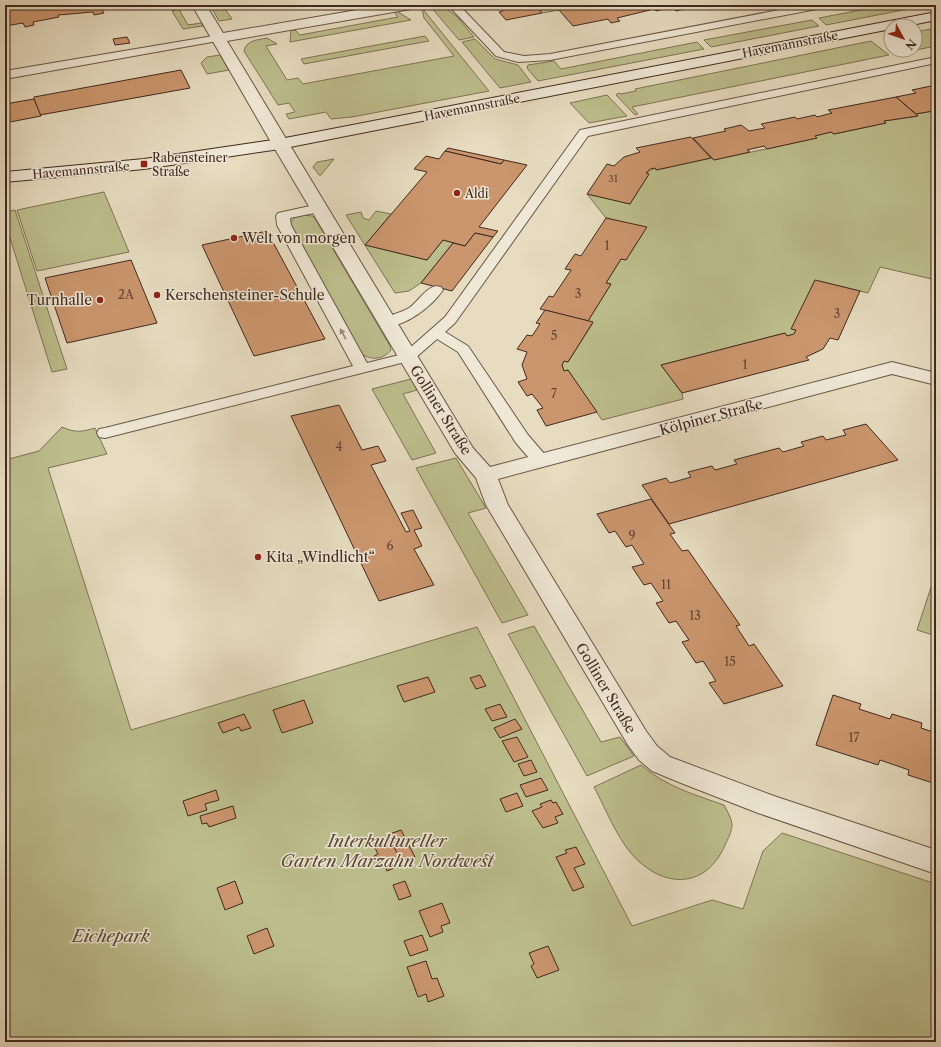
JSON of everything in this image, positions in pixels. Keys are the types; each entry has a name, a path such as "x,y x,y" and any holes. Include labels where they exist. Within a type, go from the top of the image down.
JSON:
{"street":[{"path":"199,5 280,144"},
{"path":"219,38 411,5"},
{"name":"Havemannstraße","path":"5,177 144,164 280,144 936,16"},
{"name":"Golliner Straße","path":"280,144 465,453 486,475 496,505 629,725 648,753 661,764 758,802 936,862"},
{"name":"Kölpiner Straße","path":"486,475 892,368 936,379"}],"lane":[{"path":"453,5 500,54 510,58 536,59 822,5"},
{"path":"5,75 219,38"},
{"path":"571,40 581,51"},
{"name":"Golliner Straße","path":"105,433 408,357 450,320 584,133 936,60"},
{"path":"319,208 283,216 284,225 362,368"},
{"path":"387,322 405,317 420,308 436,290"},
{"path":"435,332 463,349 522,439 541,461"}],"green space":[{"path":"210,5 222,5 232,19 219,21"},
{"path":"535,5 589,5 542,13"},
{"path":"887,5 929,5 826,25 819,18"},
{"path":"430,6 445,9 451,12 460,20 474,37 459,40"},
{"path":"422,8 489,91 352,117 331,119 326,112 289,119 286,114 295,112 289,103 278,105 244,51 245,47 250,43 267,38 277,44 266,46 287,80 298,78 303,84 454,56 424,18"},
{"path":"179,9 188,25 201,23 203,26 183,29 172,11"},
{"path":"394,12 398,12 411,20 290,42 291,30 295,30 300,35 398,17"},
{"path":"812,20 819,26 711,47 704,40"},
{"path":"936,28 936,46 923,49 923,30"},
{"path":"425,36 429,41 304,64 301,59"},
{"path":"475,39 495,59 518,65 531,82 500,88 462,42"},
{"path":"871,41 883,50 883,56 632,107 638,114 635,115 616,95 618,93 621,94 636,91 635,89"},
{"path":"697,42 704,49 538,81 527,68 528,65 554,61 561,69"},
{"path":"220,55 229,70 207,74 201,63 207,57"},
{"path":"607,95 627,116 589,123 570,103"},
{"path":"936,111 936,280 880,267 868,293 815,280 792,329 796,330 794,334 787,336 785,333 661,365 682,393 683,399 602,420 568,370 564,371 562,365 564,361 568,362 593,323 588,321 611,284 606,283 621,259 626,260 646,228 606,218 587,194 630,204 649,174 646,173 655,168 657,170 711,158 714,160 817,138 815,136 831,132 834,134 886,123 884,121 918,116 916,114"},
{"path":"334,159 321,175 319,175 313,167 317,162"},
{"path":"104,192 129,252 37,271 17,210"},
{"path":"15,210 67,369 52,372 5,222 5,212"},
{"path":"376,211 391,214 365,245 427,260 443,240 453,243 421,283 409,291 395,293 346,215 361,212 363,218 369,220"},
{"path":"302,215 314,217 390,346 391,350 385,355 378,358 370,358 362,354 290,223 294,218"},
{"path":"411,379 417,390 403,394 436,453 412,460 372,389"},
{"path":"62,427 78,431 95,428 107,454 48,468 131,730 477,627 632,926 712,900 743,909 763,851 782,833 936,884 936,1042 5,1042 5,460 39,451"},
{"path":"456,458 486,508 468,513 528,615 502,623 416,468"},
{"path":"935,575 936,576 936,636 917,630"},
{"path":"534,626 601,742 620,737 634,756 587,776 508,634"},
{"path":"641,765 660,779 670,784 724,805 732,823 731,832 718,858 710,868 700,875 678,879 666,877 654,872 634,857 615,828 594,787"}],"building":[{"path":"37,5 132,5 102,10 104,13 94,15 93,12 58,15 59,17 33,22 34,25 25,27 23,23 5,26 5,10"},
{"path":"497,5 535,5 542,13 506,20 499,12 503,11"},
{"path":"589,5 686,5 680,6 684,9 676,11 672,7 656,11 654,9 617,18 620,21 611,23 608,19 573,26 559,10"},
{"path":"127,37 130,43 115,45 113,39"},
{"path":"181,70 190,88 40,115 34,99 34,97"},
{"path":"936,85 936,111 916,114 896,97 916,93 912,90"},
{"path":"896,97 918,116 884,121 886,123 834,134 831,132 815,136 817,138 767,149 764,146 747,150 750,152 714,160 693,138 726,131 724,129 741,125 749,131 765,128 761,124 795,117 797,119 815,115 817,117 832,113 828,110"},
{"path":"34,99 41,116 5,123 5,104"},
{"path":"691,137 711,158 656,170 655,168 650,169 646,173 649,174 630,204 587,194 607,164 614,166 624,157 640,152 636,148"},
{"path":"448,148 504,160 501,164 445,151"},
{"name":"Aldi","path":"445,151 501,164 504,160 527,165 479,227 498,231 493,237 475,233 465,246 443,240 427,260 365,245 427,172 414,169 426,156 439,159"},
{"path":"606,218 647,227 626,260 621,259 606,283 611,284 588,321 540,309 549,296 553,297 571,270 565,269 575,254 581,256"},
{"path":"267,231 325,339 254,356 202,245"},
{"path":"475,233 493,237 452,291 421,283 453,243 465,246"},
{"name":"Turnhalle","path":"131,260 157,323 67,343 45,278"},
{"path":"815,280 860,291 838,340 830,338 823,349 806,357 809,360 682,393 661,365 785,333 787,336 794,334 796,330 791,329"},
{"path":"545,310 593,322 568,362 564,361 562,365 564,371 568,370 597,412 546,426 537,410 543,408 532,394 527,396 518,382 527,379 522,365 527,352 517,349 527,335 532,336 540,324 536,323"},
{"path":"339,405 362,450 378,446 386,461 371,465 406,532 410,531 401,513 413,510 422,528 414,530 422,546 414,549 434,585 379,601 291,416"},
{"path":"866,424 898,460 669,524 642,485 666,478 670,483 691,477 688,472 712,466 715,470 737,464 734,460 779,448 783,452 804,446 801,442 823,436 826,440 846,435 843,430"},
{"path":"651,499 675,533 670,534 682,551 688,550 740,625 736,626 749,646 754,644 783,686 724,704 709,683 716,681 703,661 696,663 682,642 689,640 676,621 669,623 656,603 663,601 651,583 644,585 632,567 644,564 632,545 626,547 615,531 609,533 597,514"},
{"path":"480,675 486,686 476,689 470,678"},
{"path":"428,677 435,692 404,702 397,686"},
{"path":"833,695 861,704 859,709 890,719 892,714 922,723 921,728 936,733 936,784 908,775 909,770 880,760 878,765 816,745"},
{"path":"304,700 313,723 282,733 273,710"},
{"path":"500,704 507,717 492,721 485,709"},
{"path":"244,714 251,728 241,731 239,727 223,733 218,723"},
{"path":"515,719 522,729 500,738 494,728"},
{"path":"517,737 528,757 514,762 502,741"},
{"path":"531,760 537,772 524,776 518,764"},
{"path":"541,778 548,790 526,797 520,785"},
{"path":"216,790 219,800 205,804 207,810 188,816 183,801"},
{"path":"517,793 523,806 506,812 500,799"},
{"path":"551,800 553,803 556,802 563,814 555,817 558,823 543,828 532,811 542,807 540,804"},
{"path":"233,806 236,818 209,827 207,823 202,824 200,816"},
{"path":"401,830 415,857 401,862 387,835"},
{"path":"389,838 403,864 387,871 385,866 380,868 374,856 378,854 373,844"},
{"path":"576,847 585,864 574,868 584,887 573,891 556,857 567,853 565,850"},
{"path":"235,881 243,903 225,910 217,888"},
{"path":"405,881 411,896 399,900 393,885"},
{"path":"442,903 450,923 441,926 443,932 430,937 419,911"},
{"path":"267,928 274,946 254,954 247,936"},
{"path":"422,935 428,950 410,956 404,941"},
{"path":"548,946 559,970 537,978 531,966 534,964 529,953"},
{"path":"426,961 432,979 437,978 444,996 428,1002 426,994 418,997 407,967"}],"place":[{"name":"Rabensteiner Straße","path":"144,164"},
{"name":"Aldi","path":"457,193"},
{"name":"Welt von morgen","path":"234,238"},
{"name":"Kerschensteiner-Schule","path":"157,295"},
{"name":"Turnhalle","path":"100,300"},
{"name":"Kita „Windlicht“","path":"258,557"}],"park label":[{"name":"Interkultureller Garten Marzahn Nordwest","path":"387,851"},
{"name":"Eichepark","path":"111,936"}]}
